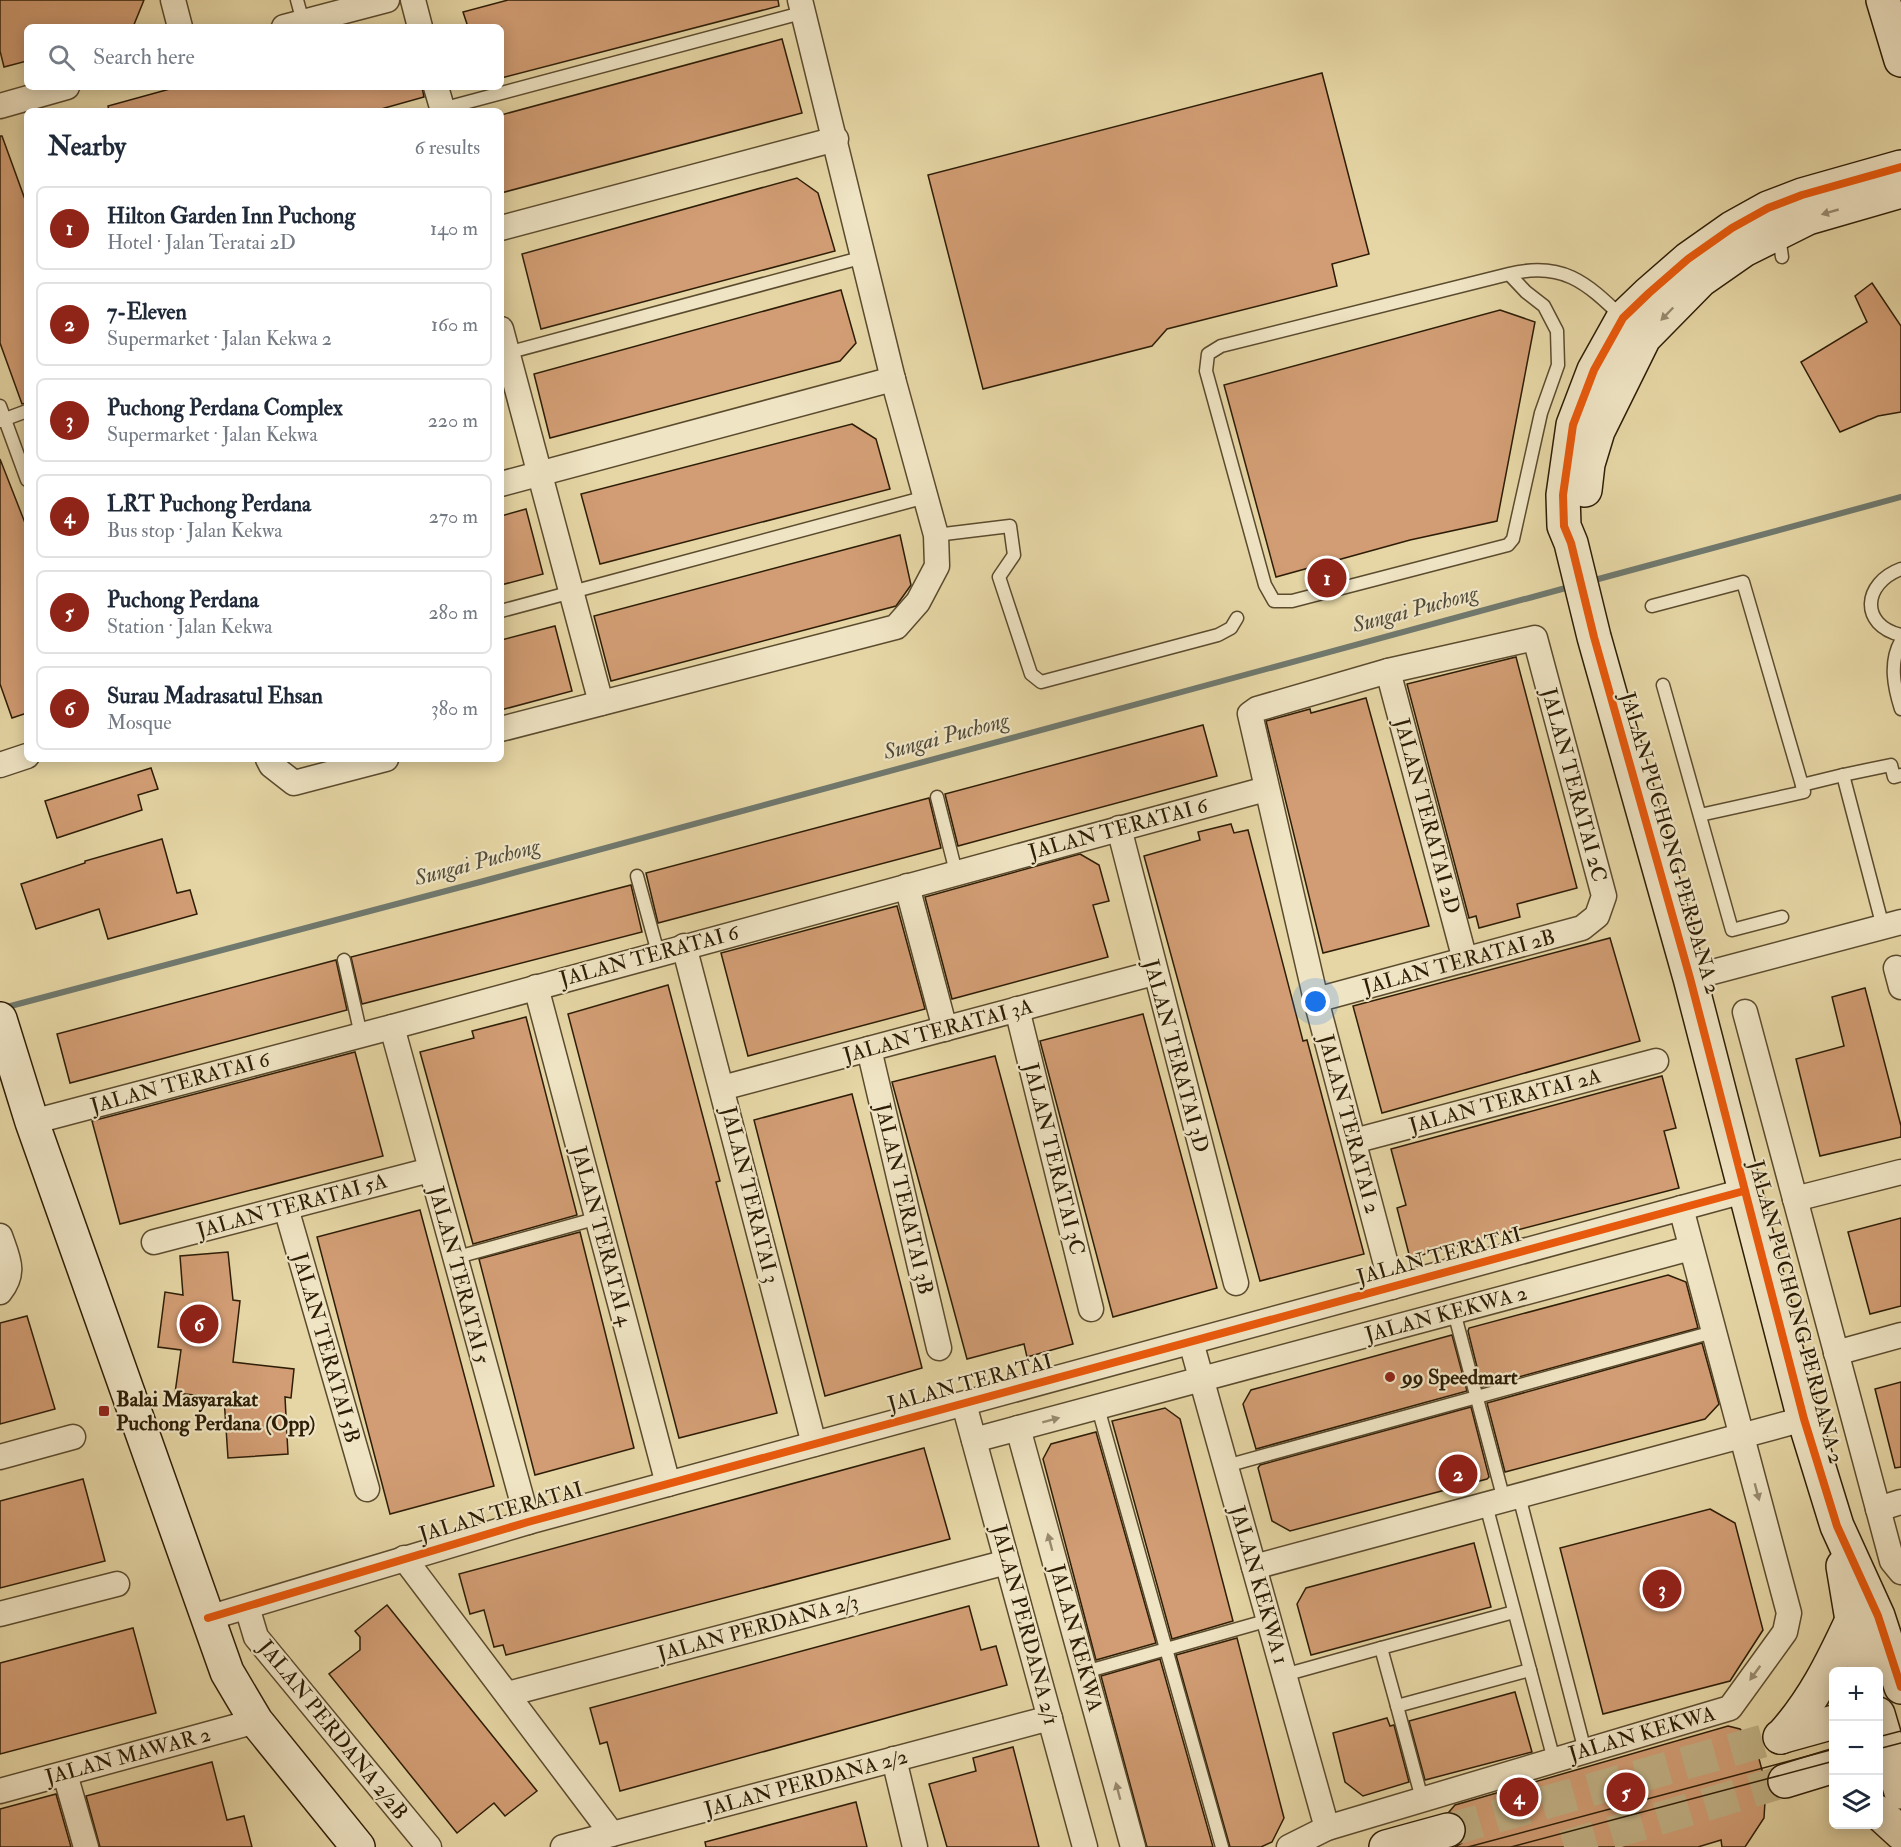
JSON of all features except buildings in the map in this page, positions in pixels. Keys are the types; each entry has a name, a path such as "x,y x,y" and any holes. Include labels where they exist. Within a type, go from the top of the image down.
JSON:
{"street":[{"path":"173,0 179,24"},
{"path":"294,16 387,0"},
{"path":"413,0 419,24"},
{"path":"1883,0 1901,60"},
{"path":"504,728 896,627 918,602 937,566 936,535 893,379 803,6"},
{"path":"0,106 33,104 61,90"},
{"path":"504,227 836,139"},
{"name":"JALAN PUCHONG PERDANA 2","path":"1895,178 1808,218 1780,244 1701,280 1633,328 1606,344 1573,425 1563,495 1564,526 1574,553 1594,637 1690,978 1804,1419 1837,1526 1901,1687"},
{"name":"JALAN PUCHONG PERDANA 2","path":"1633,328 1688,259 1732,228 1768,208 1794,198 1895,178"},
{"path":"504,353 601,703"},
{"path":"504,483 893,379"},
{"name":"JALAN TERATAI 2C","path":"1388,671 1535,638 1604,896 1597,916"},
{"name":"JALAN TERATAI 2","path":"1388,671 1257,709 1250,714 1316,1000 1392,1287"},
{"name":"JALAN TERATAI 2D","path":"1388,671 1465,960"},
{"path":"0,765 24,757"},
{"path":"270,762 294,783 374,762"},
{"name":"JALAN TERATAI 6","path":"32,1122 392,1027 1266,789"},
{"name":"JALAN TERATAI 3D","path":"1119,828 1236,1283"},
{"path":"907,886 945,1029"},
{"name":"JALAN TERATAI 2B","path":"1316,1000 1582,928 1597,916"},
{"path":"1690,978 1892,924"},
{"name":"JALAN TERATAI 3","path":"684,946 723,1088 814,1444"},
{"name":"JALAN TERATAI 3A","path":"723,1088 1155,973"},
{"name":"JALAN TERATAI 4","path":"536,987 668,1484"},
{"name":"JALAN TERATAI 3C","path":"1017,1009 1091,1309"},
{"path":"1744,1012 1892,1561 1901,1572"},
{"path":"0,1019 12,1064 32,1122 226,1672 256,1721 358,1847"},
{"name":"JALAN TERATAI 5","path":"392,1027 528,1522"},
{"name":"JALAN TERATAI 3B","path":"869,1049 939,1348"},
{"name":"JALAN TERATAI 2A","path":"1354,1141 1656,1061"},
{"name":"JALAN TERATAI 5A","path":"154,1242 430,1170"},
{"path":"1795,1199 1901,1172"},
{"name":"JALAN TERATAI","path":"208,1617 528,1522 1744,1191"},
{"name":"JALAN TERATAI 5B","path":"286,1208 367,1489"},
{"name":"JALAN KEKWA","path":"1289,1847 1327,1828 1730,1708 1785,1632 1789,1613 1681,1208"},
{"path":"0,1236 10,1264 4,1287"},
{"name":"JALAN KEKWA 2","path":"974,1440 1691,1248"},
{"path":"1836,1353 1901,1335"},
{"name":"JALAN KEKWA 1","path":"1191,1342 1327,1828"},
{"name":"JALAN PERDANA 2/1","path":"964,1404 1085,1847"},
{"path":"1254,1567 1804,1419"},
{"name":"JALAN KEKWA","path":"1018,1428 1133,1847"},
{"path":"0,1457 73,1437"},
{"path":"1878,1509 1901,1502"},
{"path":"404,1558 612,1834"},
{"name":"JALAN PERDANA 2/3","path":"508,1694 1007,1562"},
{"path":"0,1614 117,1584"},
{"name":"JALAN PERDANA 2/2B","path":"247,1607 256,1637 429,1847"},
{"path":"1829,1723 1774,1738 1804,1711 1831,1665 1877,1623"},
{"name":"JALAN PUCHONG PERDANA 2","path":"1867,1667 1877,1623"},
{"path":"1883,1708 1901,1704"},
{"name":"JALAN PERDANA 2/2","path":"563,1847 1050,1718"},
{"name":"JALAN MAWAR 2","path":"0,1791 256,1721"},
{"path":"1880,1721 1901,1792"},
{"path":"894,1760 915,1847"},
{"path":"65,1774 86,1847"},
{"path":"1883,1817 1901,1833"},
{"path":"1386,1847 1448,1830"}],"lane":[{"path":"504,87 803,6"},
{"path":"439,105 494,90"},
{"path":"504,353 864,257"},
{"path":"1509,274 1526,292 1544,306 1557,331 1558,365 1540,413 1513,539 1508,545 1497,548 1292,601 1274,601 1264,585 1206,371 1208,354 1221,346 1509,274 1531,269 1563,273 1584,282 1633,328"},
{"path":"0,406 2,420 24,473"},
{"path":"2,420 24,412"},
{"path":"504,610 926,497"},
{"path":"936,535 1010,525 1014,555 999,577 1031,674 1041,682 1218,635 1231,628 1237,618"},
{"path":"1901,569 1888,574 1876,585 1871,604 1878,624 1889,632 1901,635"},
{"path":"1652,606 1743,582 1804,792 1700,815"},
{"path":"1901,641 1895,652 1894,678 1901,709"},
{"path":"1663,685 1732,930 1782,917"},
{"path":"1802,785 1891,765 1894,777 1901,775"},
{"path":"1843,775 1892,924"},
{"path":"937,797 956,872"},
{"path":"637,876 658,953"},
{"path":"344,960 361,1035"},
{"path":"454,1258 598,1218"},
{"path":"1454,1312 1503,1500 1585,1751"},
{"path":"1226,1466 1713,1332"},
{"path":"1098,1408 1222,1847"},
{"path":"1503,1500 1514,1612 1554,1761"},
{"path":"1284,1675 1514,1612"},
{"path":"1085,1672 1269,1620"},
{"path":"1382,1648 1422,1800"},
{"path":"1397,1706 1530,1670"}],"waterway":[{"name":"Sungai Puchong","path":"1591,581 1901,497"},
{"name":"Sungai Puchong","path":"3,1008 480,882 1573,586"}],"tunnel":[{"path":"1448,1830 1767,1740"},
{"path":"1564,1847 1785,1781"}],"tram line":[{"path":"1883,1736 1901,1731"},
{"path":"1883,1748 1901,1743"},
{"path":"1468,1847 1829,1750"},
{"path":"1511,1847 1829,1762"}],"cycle path":[{"path":"1901,167 1802,195 1768,208 1732,228 1688,259 1623,318 1594,370 1573,425 1563,495 1564,526 1571,543 1594,637 1690,978 1804,1419 1837,1526 1878,1616 1901,1687"},
{"path":"208,1618 528,1522 1744,1191"}],"place":[{"name":"Hilton Garden Inn Puchong","path":"1327,578"},
{"name":"Surau Madrasatul Ehsan","path":"199,1324"},
{"name":"99 Speedmart","path":"1390,1377"},
{"name":"Balai Masyarakat Puchong Perdana (Opp)","path":"104,1411"},
{"name":"7-Eleven","path":"1458,1474"},
{"name":"Puchong Perdana Complex","path":"1662,1589"},
{"name":"Puchong Perdana","path":"1626,1792"},
{"name":"LRT Puchong Perdana","path":"1519,1797"}]}
